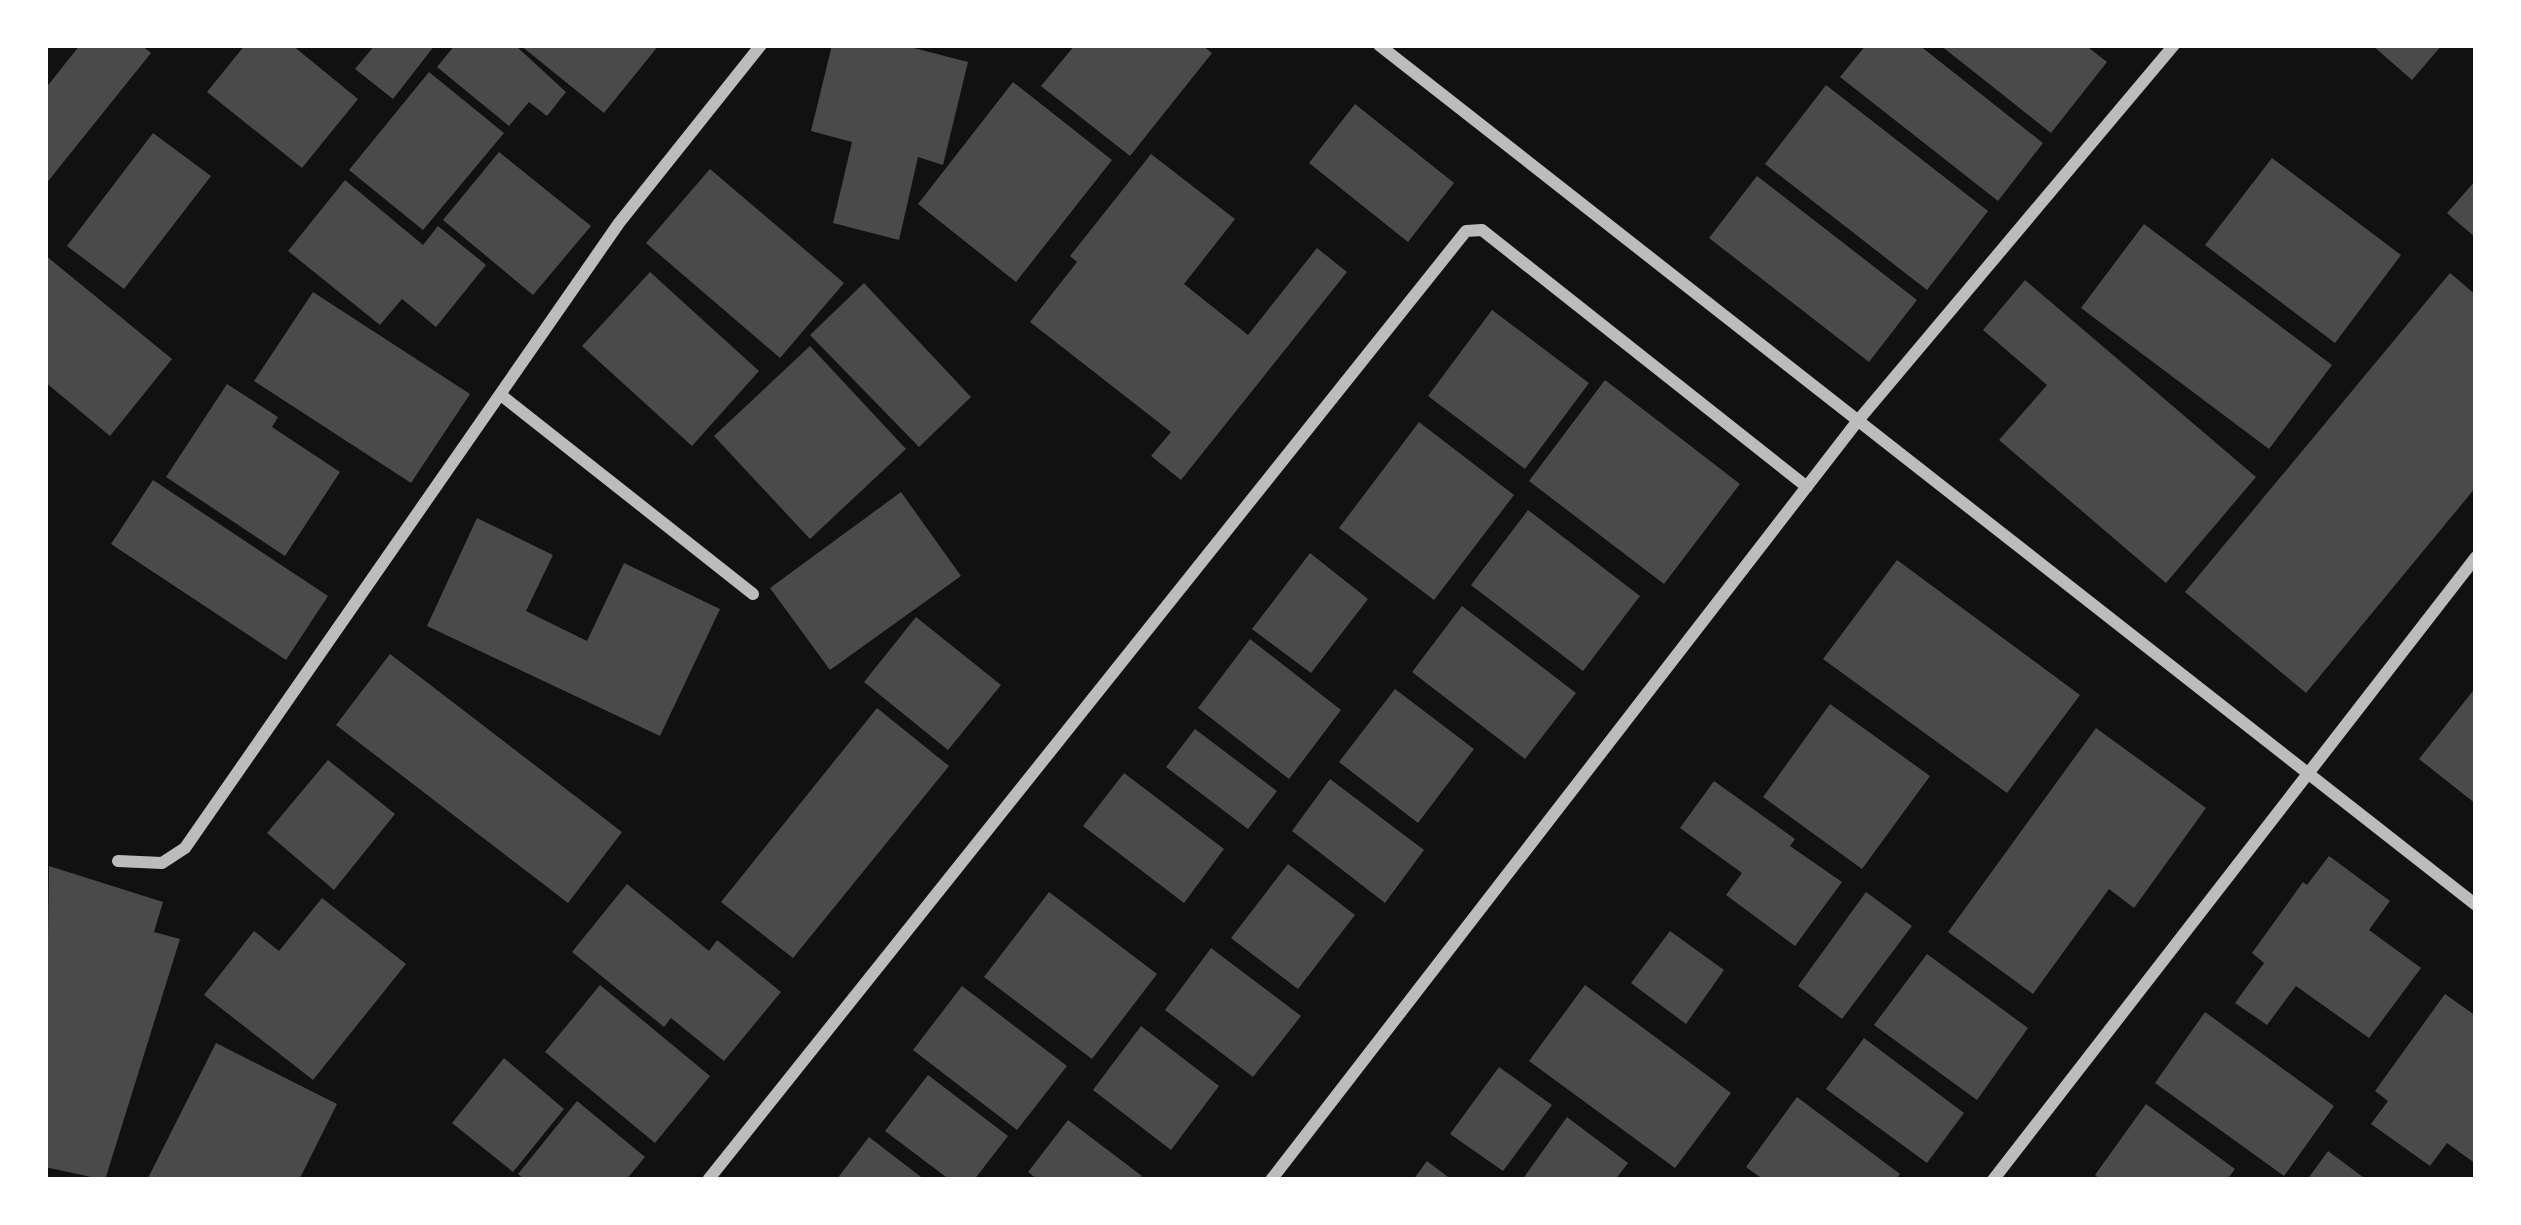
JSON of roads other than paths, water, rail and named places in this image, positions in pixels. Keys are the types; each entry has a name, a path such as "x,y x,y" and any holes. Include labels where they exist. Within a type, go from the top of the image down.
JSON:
{"street":[{"path":"118,861 162,863 185,848 619,223 761,45"},
{"path":"1379,45 1856,424 2476,904"},
{"path":"1271,1180 1856,424 2174,45"},
{"path":"708,1180 1466,231 1482,230 1807,487"},
{"path":"501,395 753,594"},
{"path":"1993,1180 2476,557"}]}
